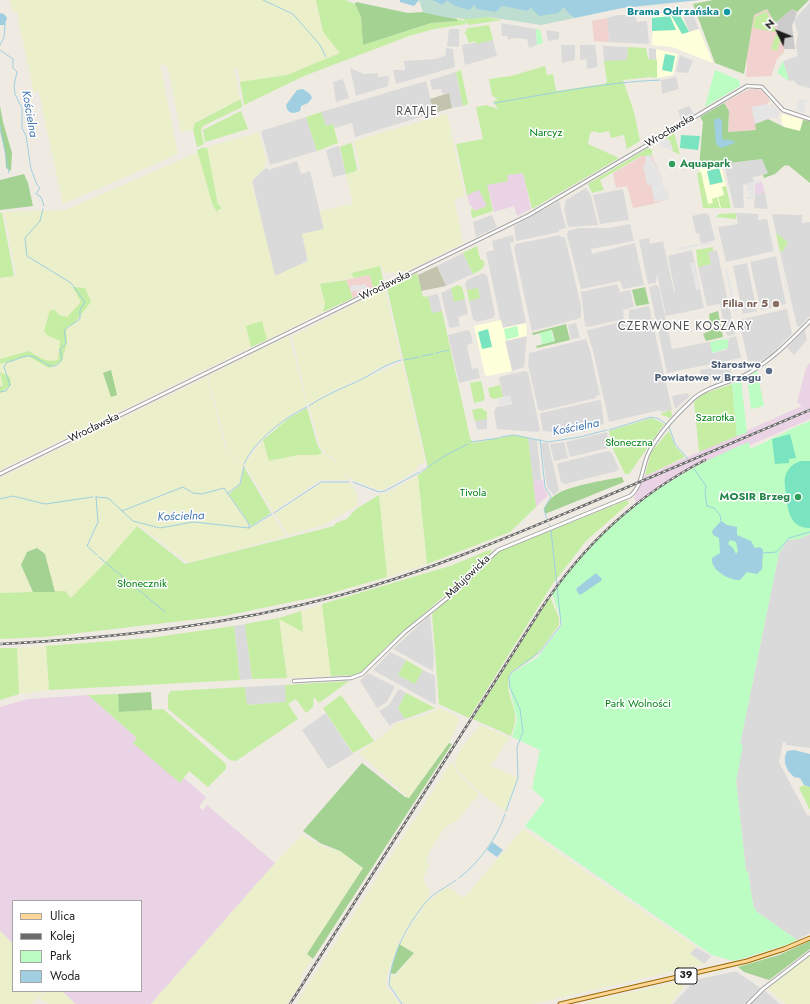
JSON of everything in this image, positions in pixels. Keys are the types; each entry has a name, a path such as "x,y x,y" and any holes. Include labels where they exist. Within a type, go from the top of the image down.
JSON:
{"main road":[{"name":"39","path":"560,1004 748,961 784,949 810,938"}],"street":[{"name":"Wrocławska","path":"0,474 528,215 747,86 762,87 783,110 810,119"},
{"name":"Małujowicka","path":"294,681 351,678 362,674 405,632 458,588 494,552 504,546 630,496 636,489 650,450 668,426 700,393 741,377 768,361 810,321"},
{"path":"748,1004 763,989 810,953"}],"shaded area":[{"path":"10,0 316,0 323,32 340,53 287,75 240,82 238,69 234,69 240,99 197,121 193,130 181,132 168,67 160,64 178,154 63,204 39,93 37,91 34,93 17,12 13,12"},
{"path":"419,0 432,0 442,5 447,1 455,6 470,9 474,5 496,12 502,6 527,11 531,8 564,6 569,14 575,18 541,25 489,17 469,19 444,17 423,12"},
{"path":"810,2 810,88 798,85 793,80 789,81 783,61 798,56 796,45 798,34 794,20"},
{"path":"690,8 699,29 689,32 680,10"},
{"path":"767,9 778,29 776,32 784,38 784,52 777,59 771,76 747,77 746,55 754,15"},
{"path":"792,9 797,13 792,26 795,49 784,49 784,38 776,31 778,29 775,23"},
{"path":"680,10 689,32 699,29 713,63 672,47 652,45 653,15"},
{"path":"618,15 635,15 637,22 647,21 649,44 609,42 607,18"},
{"path":"607,18 609,42 594,41 592,21"},
{"path":"501,23 536,29 537,45 529,48 527,39 513,38 508,40 507,36 502,36"},
{"path":"449,29 459,29 458,47 447,46"},
{"path":"546,30 559,32 559,39 548,41"},
{"path":"493,40 497,56 465,65 462,45"},
{"path":"561,45 575,45 575,60 562,63"},
{"path":"580,45 595,45 598,67 587,69 586,59 580,60"},
{"path":"603,46 628,47 627,61 604,61"},
{"path":"446,48 453,49 455,67 396,84 393,70 405,70 404,61 436,59 446,55"},
{"path":"649,48 656,49 657,60 649,59"},
{"path":"656,49 678,54 673,75 657,78"},
{"path":"680,55 693,61 688,73 676,72"},
{"path":"350,68 364,74 378,73 378,77 389,76 388,86 356,96"},
{"path":"456,72 463,106 452,108 449,93 443,94 441,89 432,90 430,80"},
{"path":"676,77 679,89 662,94 661,80"},
{"path":"343,79 349,98 336,102 333,82"},
{"path":"426,81 434,113 355,137 352,123 335,128 333,124 326,126 321,112"},
{"path":"756,88 763,92 770,101 767,104 769,106 772,104 780,111 777,118 772,117 756,124 757,130 728,132 729,111 724,103 747,90"},
{"path":"449,93 452,108 434,113 430,99"},
{"path":"799,99 808,100 809,102 804,103 805,113 795,111"},
{"path":"767,104 769,106 772,104 780,111 777,118 772,117 755,124 751,107"},
{"path":"689,106 694,114 681,121 678,110"},
{"path":"447,114 465,196 454,199 463,243 397,276 395,272 384,273 382,266 352,273 353,278 320,284 325,303 323,312 267,340 261,321 246,326 251,347 0,470 0,279 16,276 4,212 66,210 198,152 213,206 218,213 220,205 218,205 207,147 259,132 266,160 264,169 253,179 252,184 275,276 308,261 302,234 324,229 320,211 353,204 346,174 360,170 354,141"},
{"path":"782,114 803,120 800,131 784,127 781,120"},
{"path":"306,117 317,151 270,165 261,131"},
{"path":"663,139 665,141 669,139 673,149 671,150 659,146"},
{"path":"339,146 346,174 333,177 326,150"},
{"path":"644,155 652,156 663,181 661,182 669,197 668,199 653,204 633,208 627,186 616,188 613,173"},
{"path":"650,155 663,181 661,182 664,189 666,189 669,197 668,199 655,202 651,185 647,185 643,165 646,164 645,156"},
{"path":"762,159 769,174 753,177 754,182 743,185 744,208 734,208 724,164"},
{"path":"297,161 301,174 310,171 324,229 302,234 308,261 275,276 252,181 264,169 268,168 268,170"},
{"path":"721,164 731,208 709,208 699,167"},
{"path":"523,173 531,209 517,216 514,206 494,212 487,185 508,181 507,175"},
{"path":"760,179 761,182 754,186 754,199 746,199 746,197 751,197 749,196 751,191 747,191 746,184"},
{"path":"762,182 765,193 755,194 756,183"},
{"path":"586,188 591,196 598,225 570,227 568,226 564,209 566,200"},
{"path":"479,189 487,206 475,211 472,206 470,206 467,195"},
{"path":"623,189 629,220 600,224 593,195"},
{"path":"765,193 768,209 754,208 755,194"},
{"path":"559,201 566,228 559,230 559,232 516,241 514,226"},
{"path":"706,213 709,215 715,240 701,244 699,233 696,234 692,216"},
{"path":"736,213 758,214 758,220 767,219 774,251 726,262 718,227 738,224"},
{"path":"772,214 802,215 802,223 810,222 810,316 799,327 797,326 780,252 783,251 788,242 776,233"},
{"path":"492,215 497,227 476,237 473,222"},
{"path":"630,224 634,241 591,249 592,254 635,243 644,285 623,289 620,281 581,289 567,235 568,231 579,228 609,228"},
{"path":"513,235 514,242 510,243 526,323 502,328 486,252 494,250 492,241"},
{"path":"560,235 561,237 565,237 581,306 581,318 532,331 514,248 516,244"},
{"path":"649,238 650,244 663,241 674,292 668,256 692,250 704,308 666,316 657,274 656,283 648,284 639,240"},
{"path":"713,241 713,243 679,250 678,248"},
{"path":"717,250 735,334 729,336 726,334 720,304 707,306 698,267 711,264 708,252"},
{"path":"463,253 473,274 446,286 437,266"},
{"path":"776,256 786,304 761,310 750,262"},
{"path":"780,257 790,303 785,286"},
{"path":"694,262 700,289 696,290 690,263"},
{"path":"747,263 757,311 743,314 733,266"},
{"path":"437,266 446,286 421,291 418,275"},
{"path":"727,269 737,313 735,313 725,270"},
{"path":"483,273 487,275 495,314 493,318 477,322 473,319 469,301 480,298 478,288 467,290 465,285 467,280"},
{"path":"370,275 373,288 353,298 346,280"},
{"path":"366,284 367,289 351,292 350,286"},
{"path":"617,284 620,292 630,290 634,307 623,310 624,319 588,327 585,326 581,292"},
{"path":"656,285 659,287 672,349 710,342 713,353 726,350 729,338 736,336 741,358 667,373 649,287"},
{"path":"451,288 454,302 465,299 468,314 458,317 460,326 451,328 449,327 441,293"},
{"path":"385,289 401,359 378,368 365,377 334,390 308,405 292,336"},
{"path":"438,294 442,311 432,313 428,296"},
{"path":"649,306 672,410 661,412 660,410 609,422 593,351 587,332 588,330 629,320 629,310"},
{"path":"787,309 792,334 769,356 751,367 749,366 739,320"},
{"path":"501,320 503,328 526,323 527,336 505,341 512,371 488,376 485,375 474,326"},
{"path":"576,323 580,338 571,339 568,325"},
{"path":"467,330 470,332 473,343 467,345 472,369 478,368 480,378 459,383 448,335"},
{"path":"805,330 807,340 794,355 787,348"},
{"path":"289,336 307,405 289,416 266,435 255,446 243,464 228,449 226,444 208,376"},
{"path":"527,336 524,367 512,371 505,341"},
{"path":"586,339 590,350 600,395 596,396 596,398 541,411 538,409 528,364 529,353"},
{"path":"402,362 425,462 418,465 416,470 385,489 379,490 353,480 343,472 333,457 326,454 320,447 309,406 327,395"},
{"path":"810,363 810,419 718,459 638,507 634,498 643,477 802,406 797,402 806,368"},
{"path":"730,365 732,377 715,384 714,377 702,380 700,370"},
{"path":"525,371 528,372 540,430 538,432 497,429 494,412 496,407 512,404 510,396 503,397 499,377"},
{"path":"207,377 225,447 244,466 240,484 228,493 249,524 249,528 273,516 286,536 188,563 139,525 106,563 71,598 65,591 55,592 45,554 27,552 21,565 33,592 0,593 0,478"},
{"path":"687,393 690,396 675,409 672,396"},
{"path":"510,396 512,403 498,405 497,400"},
{"path":"599,400 601,401 604,424 566,433 543,431 540,415 541,413"},
{"path":"487,419 487,429 477,430 475,421"},
{"path":"607,432 608,448 570,457 566,442"},
{"path":"528,438 537,440 541,480 533,481"},
{"path":"263,440 269,461 298,455 317,455 322,453 333,459 350,480 320,480 273,512 244,464"},
{"path":"564,442 568,458 554,461 550,444"},
{"path":"541,443 548,443 559,490 554,495 547,487"},
{"path":"608,451 611,452 619,469 617,471 565,484 561,482 557,465 559,463"},
{"path":"418,475 427,564 387,577 379,495 389,492"},
{"path":"543,480 544,488 548,495 536,507 533,481"},
{"path":"321,483 351,483 356,493 358,505 324,525 288,535 275,514"},
{"path":"810,534 810,748 786,745 786,742 783,742 779,762 807,815 810,816 810,933 797,940 757,912 753,905 748,871 746,871 736,781 740,744 779,553 788,540 799,539"},
{"path":"322,605 331,676 287,678 278,618 303,632 301,611"},
{"path":"430,615 434,656 433,671 393,649"},
{"path":"245,624 252,679 240,680 234,626"},
{"path":"46,646 49,690 19,694 17,648"},
{"path":"390,652 406,660 398,675 415,684 423,670 435,676 436,705 373,670"},
{"path":"368,673 394,686 387,702 377,708 360,681"},
{"path":"285,685 286,702 246,705 245,687"},
{"path":"400,689 406,693 398,708 405,719 393,723 390,726 379,711 389,705"},
{"path":"88,695 137,738 134,743 180,782 184,778 206,797 199,807 203,810 207,805 275,863 151,1004 76,1004 63,992 142,992 142,900 12,900 12,943 0,931 0,707 28,699"},
{"path":"440,708 457,716 459,719 457,726 449,743 409,798 359,753 392,728 394,724 423,716"},
{"path":"326,713 353,754 328,769 302,730"},
{"path":"480,725 510,738 490,766 515,776 517,779 505,811 477,790 457,769 455,761 461,748"},
{"path":"452,761 456,771 479,794 458,820 444,828 428,854 427,861 429,866 423,878 430,892 429,897 400,940 387,975 386,986 400,1004 296,1004"},
{"path":"523,829 696,947 690,954 704,964 533,1004 404,1004 390,985 391,974 396,975 414,954 399,944 427,902 447,887 464,898"},
{"path":"302,835 324,847 340,851 363,868 307,954 313,959 304,971 299,985 287,1004 151,1004 275,863"},
{"path":"0,931 12,943 12,992 43,992 31,1004 0,1004"},
{"path":"696,947 711,956 704,964 690,954"},
{"path":"810,955 810,1004 786,1004 769,990 769,988"},
{"path":"737,972 765,991 780,1004 673,1004 695,980"},
{"path":"678,982 684,987 670,1004 579,1004"},
{"path":"45,992 62,992 75,1004 49,1004 39,998"}],"green space":[{"path":"316,0 345,0 355,4 361,17 363,45 431,23 457,21 457,19 465,21 466,24 434,29 409,36 304,76 244,105 240,82 287,75 340,53 323,32"},
{"path":"713,0 809,0 797,12 792,9 775,23 767,9 754,15 744,74 715,63 693,4"},
{"path":"356,2 408,13 423,12 457,19 457,21 431,23 363,45 361,17 355,4"},
{"path":"678,11 689,32 682,34 671,15"},
{"path":"766,11 776,30 775,32 753,28 755,17"},
{"path":"670,16 676,30 652,31 652,18"},
{"path":"488,17 502,20 469,25 462,18"},
{"path":"489,25 493,40 476,44 475,41 469,43 466,34 464,34 468,28"},
{"path":"536,29 540,30 543,43 537,45"},
{"path":"776,34 781,38 777,51 771,49"},
{"name":"Narcyz","path":"628,47 646,48 648,59 657,60 657,78 650,77 623,80 634,112 640,141 627,149 624,135 611,138 609,131 599,133 594,131 590,133 588,144 619,158 532,209 523,173 507,175 508,181 487,185 493,211 472,218 472,208 475,211 487,206 479,190 467,195 456,144 483,139 476,107 486,105 498,109 493,101 498,100 492,95 489,79 511,76 545,66 547,75 553,74 556,91 604,84 607,82 604,61 627,60"},
{"path":"665,54 675,56 672,72 662,70"},
{"path":"783,61 789,80 789,81 777,73"},
{"path":"461,70 468,104 463,106 456,72"},
{"path":"715,70 739,80 740,86 705,107"},
{"path":"241,99 242,107 203,126 201,131 204,144 197,147 193,130 195,123"},
{"path":"724,103 729,111 728,132 756,130 755,124 768,119 784,127 800,131 803,120 810,121 810,183 788,165 785,165 775,174 764,178 763,175 768,173 762,159 699,167 703,122 700,117"},
{"path":"0,106 12,153 11,171 6,168 5,152 0,131"},
{"path":"241,111 248,129 205,142 203,130"},
{"path":"321,112 326,126 333,124 338,143 317,151 306,117"},
{"path":"674,133 680,155 671,150 673,149 666,138"},
{"path":"681,135 700,136 698,150 680,148"},
{"path":"350,143 352,144 357,169 356,171 346,174 340,147"},
{"path":"204,147 205,149 207,147 218,205 220,205 221,209 217,210 218,214 213,206 197,150"},
{"path":"648,148 652,150 652,156 641,156 600,180 604,190 592,193 588,184"},
{"path":"719,168 723,182 710,185 707,171"},
{"path":"701,172 708,204 713,203 712,199 717,197 720,208 703,208 697,173"},
{"path":"24,174 28,183 33,206 0,210 0,180"},
{"path":"726,186 731,208 721,208 718,197 724,195 722,187"},
{"path":"0,213 2,213 14,276 0,278"},
{"path":"736,213 736,219 716,217 719,214"},
{"path":"776,233 788,242 783,251 780,252"},
{"path":"477,246 480,259 484,261 484,266 482,269 473,274 463,253"},
{"path":"713,247 713,251 708,252 711,264 698,267 696,250"},
{"path":"380,266 384,283 373,288 370,275 353,278 352,273"},
{"name":"Tivola","path":"417,273 423,297 428,296 432,313 442,311 470,438 473,443 514,435 528,438 536,507 510,532 427,564 418,475 428,468 387,288"},
{"path":"346,280 353,298 323,312 325,303 320,284"},
{"path":"458,285 462,287 465,299 454,302 451,288"},
{"path":"73,287 85,288 91,302 75,322 66,328 67,342 62,361 49,368 28,356 0,364 0,359 29,351 46,360 58,360 60,341 47,335 44,331 50,310 55,310 59,315 67,317 81,302"},
{"path":"645,287 649,304 636,306 632,290"},
{"path":"478,288 480,298 469,301 467,290"},
{"path":"718,311 723,337 706,341 703,334 711,330 709,314"},
{"path":"262,321 267,340 251,347 246,326"},
{"path":"566,324 570,340 537,348 536,346 555,341 552,330 533,335 532,333"},
{"path":"517,326 519,336 506,340 504,329"},
{"path":"488,329 492,347 482,349 478,332"},
{"path":"551,330 554,341 542,344 540,333"},
{"path":"724,339 728,340 728,348 712,353 710,342"},
{"path":"111,370 117,395 111,397 103,373"},
{"path":"757,371 764,406 751,409 747,376"},
{"path":"0,372 10,377 11,385 0,393 0,386 3,386"},
{"path":"741,380 747,433 737,436 732,384"},
{"path":"481,381 485,398 483,401 474,403 470,383"},
{"name":"Szarotka","path":"732,384 737,436 699,452 694,402 703,394"},
{"path":"500,385 503,397 494,399 490,397 488,388"},
{"path":"307,408 317,444 322,453 317,455 298,455 269,461 263,440 289,418"},
{"path":"481,408 487,412 487,419 475,421 472,410"},
{"path":"671,410 672,416 670,418 660,414"},
{"name":"Słoneczna","path":"652,418 664,424 629,474 625,474 613,449 609,431"},
{"name":"Park Wolności","path":"810,421 810,534 799,539 788,540 779,553 740,744 743,745 736,781 746,871 748,871 753,905 757,912 797,940 789,944 734,961 712,955 525,826 545,800 532,789 540,750 512,737 517,720 509,685 511,674 538,657 560,628 562,622 552,594 570,568 591,544 614,522 638,503 665,485 720,454 749,442 750,449"},
{"path":"669,431 675,446 685,457 645,476 651,452"},
{"path":"790,434 796,458 789,459 789,463 775,464 772,439"},
{"name":"MOSIR Brzeg","path":"801,461 810,461 810,528 798,525 794,521 789,512 787,500 785,477 791,466"},
{"path":"244,467 271,513 251,526 229,494 241,484"},
{"path":"622,477 624,482 545,514 544,508 553,497 560,492 586,484"},
{"name":"Słonecznik","path":"379,495 387,577 325,595 224,616 46,637 0,639 0,593 65,591 71,598 106,562 137,526 185,564 334,526 336,523 347,519 356,509"},
{"path":"627,500 629,503 586,541 552,585 469,718 439,704 432,614 498,552"},
{"path":"37,548 45,554 55,592 33,592 21,565 27,552"},
{"path":"489,550 493,551 388,645 364,670 355,675 331,676 322,604 450,566"},
{"path":"550,597 559,618 559,625 533,658 510,673 508,687 515,714 515,724 511,736 473,719"},
{"path":"301,611 303,632 279,619 287,678 252,679 245,624 279,618"},
{"path":"234,626 240,680 49,690 46,646 149,638"},
{"path":"0,648 17,648 19,694 0,700"},
{"path":"406,660 423,670 415,684 398,675"},
{"path":"349,681 319,703 314,697 313,707 306,713 296,699 288,704 298,719 236,761 230,760 168,709 168,695 171,691 245,687 247,705 286,702 285,685"},
{"path":"151,692 152,710 119,712 118,694"},
{"path":"406,693 435,708 405,719 398,708"},
{"path":"118,694 120,712 163,709 226,764 226,769 208,787 189,771 180,783 133,743 137,738 88,695"},
{"path":"341,695 374,741 353,753 323,708"},
{"path":"449,743 452,744 313,959 307,954 363,868 340,851 320,843 303,831 362,763 405,797 409,798"},
{"path":"804,785 810,787 810,810 799,788"},
{"path":"810,941 810,949 769,980 744,972 738,967 779,955"},
{"path":"399,944 414,953 395,974 390,973"}],"water":[{"path":"400,0 419,0 414,6 400,2"},
{"path":"432,0 700,0 622,8 575,18 569,14 564,7 558,13 539,16 531,8 527,11 502,6 496,12 477,9 474,5 470,10 455,6 447,1 442,5"},
{"path":"0,13 4,14 7,18 5,25 0,25"},
{"path":"303,89 310,94 312,98 308,103 301,106 300,111 295,113 289,112 286,105 297,90"},
{"path":"718,118 722,120 722,139 734,141 735,143 721,148 716,144 714,120"},
{"path":"721,521 727,525 737,527 737,535 751,541 755,548 760,547 763,550 762,569 757,574 747,572 740,580 731,579 722,574 714,567 712,562 712,558 720,553 719,538 713,535 712,531","holes":["730,540 736,542 738,551 736,554 733,548 728,544"]},
{"path":"596,573 602,579 601,581 580,595 576,590 577,588"},
{"path":"794,750 810,754 810,787 804,785 800,778 794,777 787,768 785,758 787,751"},
{"path":"492,842 503,850 497,857 487,850"}],"waterway":[{"path":"263,0 293,14 320,45 326,57"},
{"path":"0,45 4,37 5,25"},
{"name":"Kościelna","path":"0,50 13,59 13,68 17,72 14,86 15,94 22,108 22,128 26,136 31,169 37,185 40,188 36,194 41,197 44,206"},
{"path":"494,103 619,83 660,80"},
{"path":"0,125 9,173"},
{"name":"Kościelna","path":"0,392 6,391 10,385 4,367 7,362 29,356 50,366 58,364 62,359 60,350 66,343 64,330 80,319 80,310 85,302 71,283 27,256 25,238 40,221 43,209"},
{"path":"436,353 449,350"},
{"path":"422,356 433,354"},
{"path":"404,360 419,357"},
{"path":"309,406 328,395 401,360"},
{"path":"244,464 249,455 263,438 289,417 307,407"},
{"name":"Kościelna","path":"609,430 651,417 659,419 666,424"},
{"name":"Kościelna","path":"669,426 675,444 688,459"},
{"name":"Kościelna","path":"501,437 514,435 548,442 580,437 607,430"},
{"name":"Kościelna","path":"471,442 499,438"},
{"path":"540,439 545,487 551,497 544,509 546,516"},
{"name":"Kościelna","path":"422,471 446,455 468,444"},
{"path":"228,493 240,484 244,466"},
{"name":"Kościelna","path":"694,469 706,486 705,493 707,506 714,508 720,515 721,521"},
{"name":"Kościelna","path":"353,482 379,492 385,491 420,472"},
{"name":"Kościelna","path":"274,513 321,482 349,482"},
{"path":"122,511 183,487 193,493 202,494 224,488 249,524 249,528"},
{"name":"Kościelna","path":"0,499 13,496 45,504 93,497"},
{"name":"Kościelna","path":"96,497 108,498 133,521 160,528 193,522 249,528 272,514"},
{"path":"96,497 98,522 87,546 97,555"},
{"path":"551,530 561,624"},
{"name":"Kościelna","path":"763,553 777,552 789,538 810,532"},
{"path":"99,557 165,612"},
{"path":"506,811 518,778 517,747 523,732 520,709 510,688 509,677 511,673 541,651 561,625"},
{"path":"459,878 474,865 492,841 502,823 505,814"},
{"path":"402,1004 389,985 390,974 401,941 412,920 426,902 436,893 456,880"}],"railway":[{"path":"0,644 129,634 214,622 341,595 439,564 503,539 810,410"},
{"path":"290,1004 557,586 593,543 634,506 680,474 705,460"}],"place":[{"name":"Brama Odrzańska","path":"727,12"},
{"name":"Aquapark","path":"672,164"},
{"name":"Filia nr 5","path":"776,304"},
{"name":"Starostwo Powiatowe w Brzegu","path":"769,371"},
{"name":"MOSIR Brzeg","path":"798,497"}],"district":[{"name":"RATAJE","path":"417,112"},
{"name":"CZERWONE KOSZARY","path":"685,327"}]}
